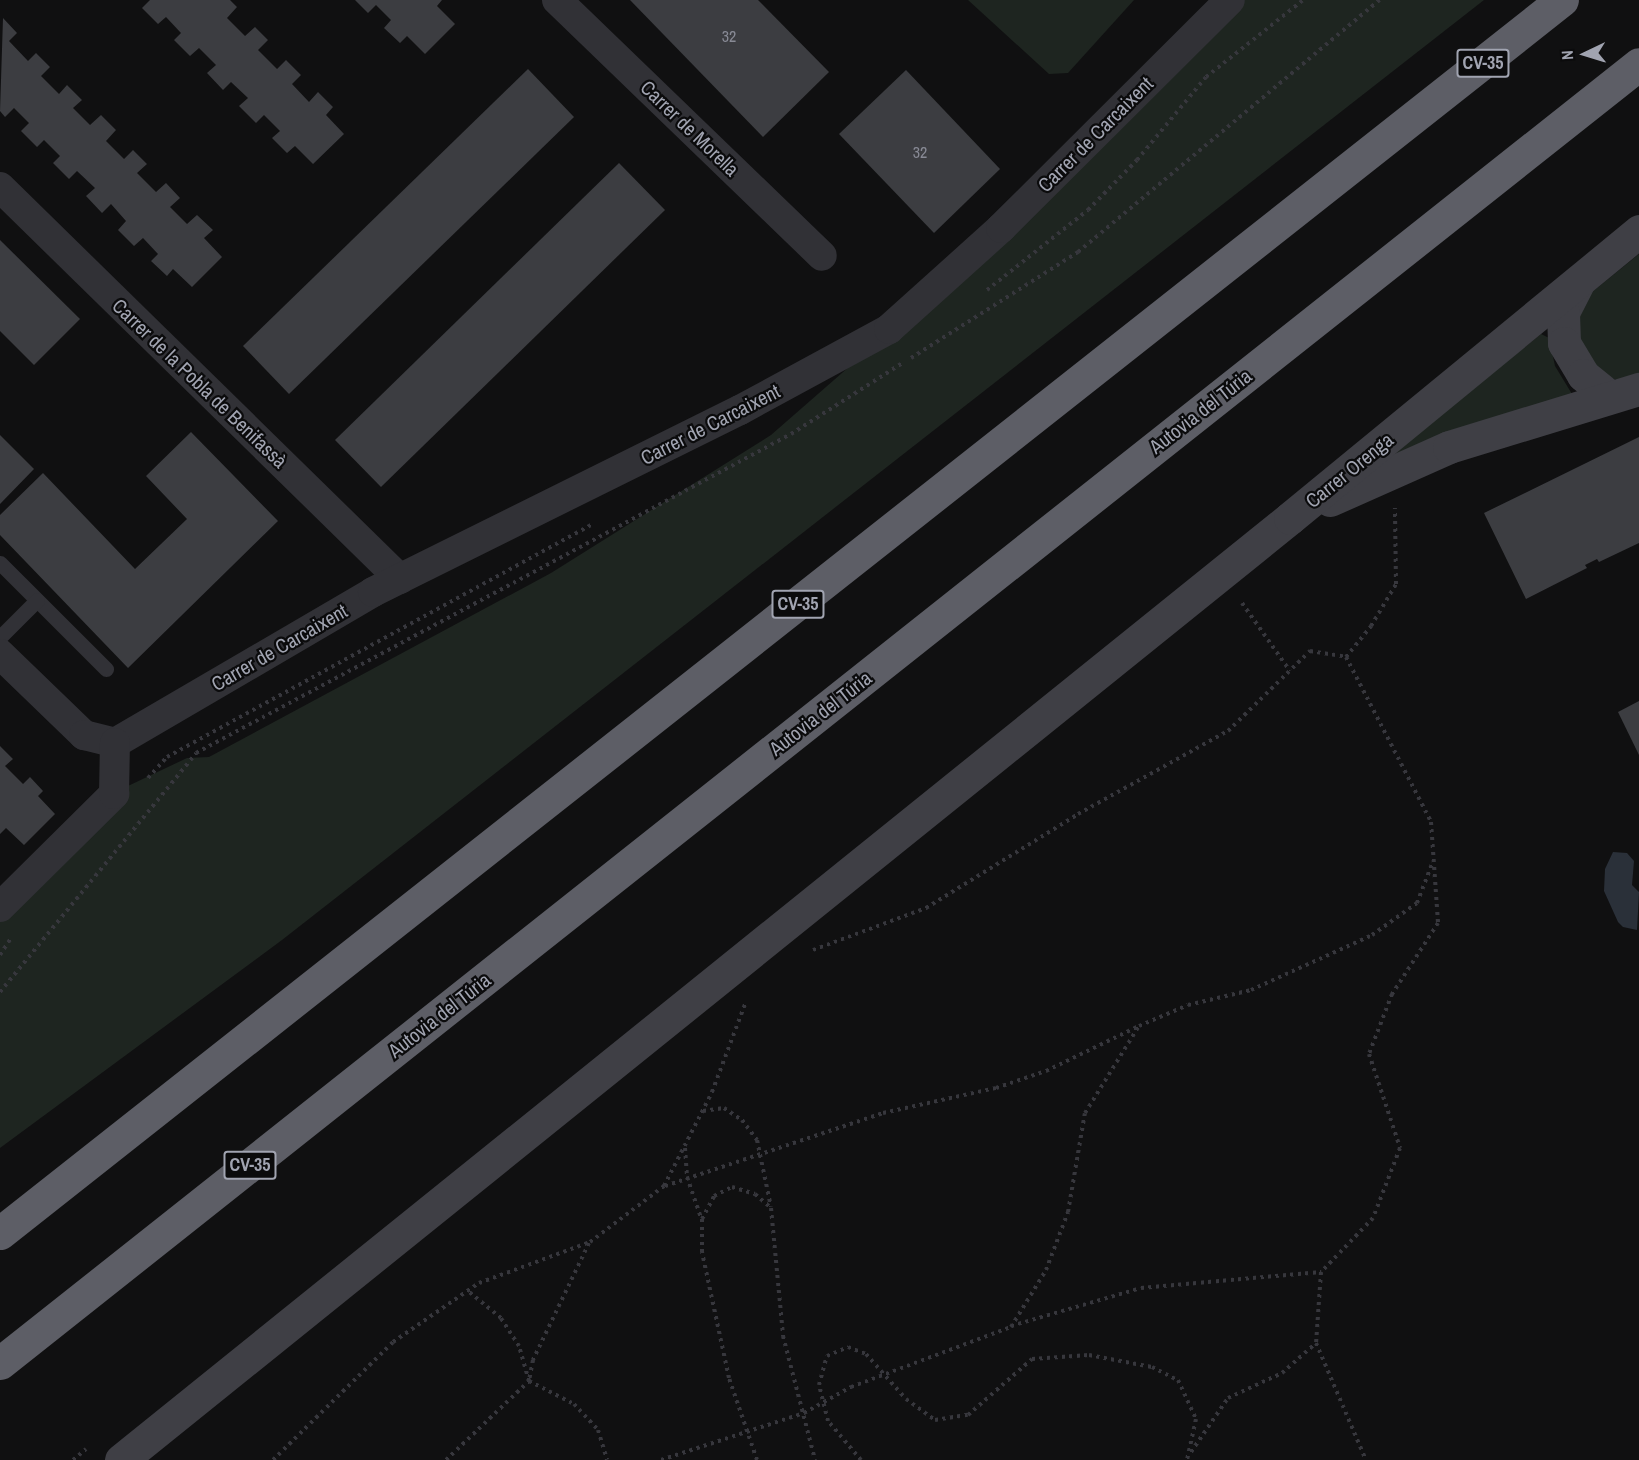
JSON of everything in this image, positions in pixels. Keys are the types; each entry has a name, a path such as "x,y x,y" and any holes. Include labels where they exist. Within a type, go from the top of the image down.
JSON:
{"highway":[{"name":"CV-35","path":"0,1233 1562,0"},
{"name":"Autovia del Túria","path":"0,1363 1639,64"}],"street":[{"name":"Carrer de Morella","path":"557,0 822,256"},
{"name":"Carrer de Carcaixent","path":"115,743 400,579 740,410 889,329 1001,228 1230,0"},
{"name":"Carrer de la Pobla de Benifassà","path":"0,187 400,579"},
{"name":"Carrer Orenga","path":"1290,518 1639,231"},
{"path":"1579,280 1563,313 1564,343 1583,375 1624,394"},
{"name":"Carrer Orenga","path":"1290,518 1449,447 1624,394"},
{"path":"121,1460 1290,518"},
{"path":"0,654 84,735 115,743 114,794 0,907"}],"lane":[{"path":"0,563 106,669"},
{"path":"0,637 37,600"}],"path":[{"path":"0,992 196,753 791,434 1078,252 1379,0"},
{"path":"1346,657 1371,626 1396,584 1397,513 1385,475"},
{"path":"1222,572 1290,671"},
{"path":"809,951 926,908 1078,814 1228,730 1310,651 1346,657"},
{"path":"1346,657 1431,822 1438,923 1392,994 1369,1054 1400,1148 1372,1218 1321,1272 1316,1343 1366,1460"},
{"path":"273,1460 393,1342 480,1283 590,1242 664,1186 687,1177 760,1157 883,1113 996,1088 1046,1071 1188,1005 1251,990 1372,935 1417,903 1433,861"},
{"path":"664,1186 703,1111 747,999"},
{"path":"1011,1326 1046,1270 1068,1212 1085,1113 1139,1026"},
{"path":"703,1111 724,1108 742,1120 757,1140 771,1208 783,1336 815,1460"},
{"path":"684,1147 687,1177 702,1219 702,1252 729,1378 757,1460"},
{"path":"702,1219 714,1196 732,1187 755,1194 771,1208"},
{"path":"446,1460 529,1381 533,1360 590,1242"},
{"path":"661,1460 804,1413 851,1387 1011,1326 1141,1288 1321,1272"},
{"path":"468,1291 501,1318 519,1346 529,1381 574,1404 598,1430 607,1460"},
{"path":"1187,1460 1228,1398 1282,1373 1316,1343"},
{"path":"861,1460 828,1421 819,1385 827,1356 848,1347 866,1354 906,1399 934,1420 968,1415 1032,1359 1089,1355 1152,1367 1178,1380 1196,1419 1191,1453"}],"shaded area":[{"path":"968,0 1134,0 1068,73 1049,74"},
{"path":"1217,0 1484,0 282,940 0,1148 0,904 90,804 187,758 209,757 551,573 771,435 945,283"},
{"path":"1639,254 1639,380 1621,382 1598,372 1577,334 1581,301"},
{"path":"1541,334 1549,338 1555,366 1572,394 1379,464"},
{"path":"1613,852 1627,853 1634,861 1632,885 1639,892 1637,930 1623,927 1618,922 1604,891 1605,869"}],"building":[{"path":"150,0 230,0 237,7 227,18 245,36 255,27 268,40 258,50 277,69 286,60 301,75 292,84 309,102 318,92 333,107 326,115 344,134 313,164 295,146 287,153 272,138 280,131 264,115 256,123 239,106 248,98 231,82 223,90 207,73 216,65 199,48 190,56 174,40 181,33 166,17 158,24 142,8"},
{"path":"355,0 442,0 437,6 455,24 425,54 407,36 400,43 384,28 391,20 376,5 368,13"},
{"path":"630,0 758,0 829,72 763,137"},
{"path":"3,18 17,33 9,41 28,61 36,53 50,67 41,76 59,94 67,85 82,100 73,108 90,125 101,115 116,130 106,141 124,159 133,150 147,164 137,173 156,192 166,183 180,198 170,207 187,224 197,215 213,230 204,238 222,257 192,287 173,269 167,276 151,261 158,254 143,238 134,246 118,230 126,221 111,204 102,213 86,196 95,188 77,171 69,179 53,163 60,156 44,140 37,147 21,131 29,123 14,108 5,117 0,111"},
{"path":"528,69 574,117 289,394 243,346"},
{"path":"906,70 1000,169 934,233 839,134"},
{"path":"619,163 665,210 381,487 335,440"},
{"path":"0,240 80,319 34,365 0,331"},
{"path":"191,432 278,521 128,668 0,535 0,515 43,473 135,569 187,519 146,476"},
{"path":"0,435 34,469 0,504"},
{"path":"1639,437 1639,543 1599,562 1597,559 1585,565 1587,568 1526,599 1484,513"},
{"path":"1639,701 1639,755 1618,712"},
{"path":"0,746 13,759 5,766 23,784 30,777 43,791 38,796 55,814 24,845 6,828 0,834"}]}
